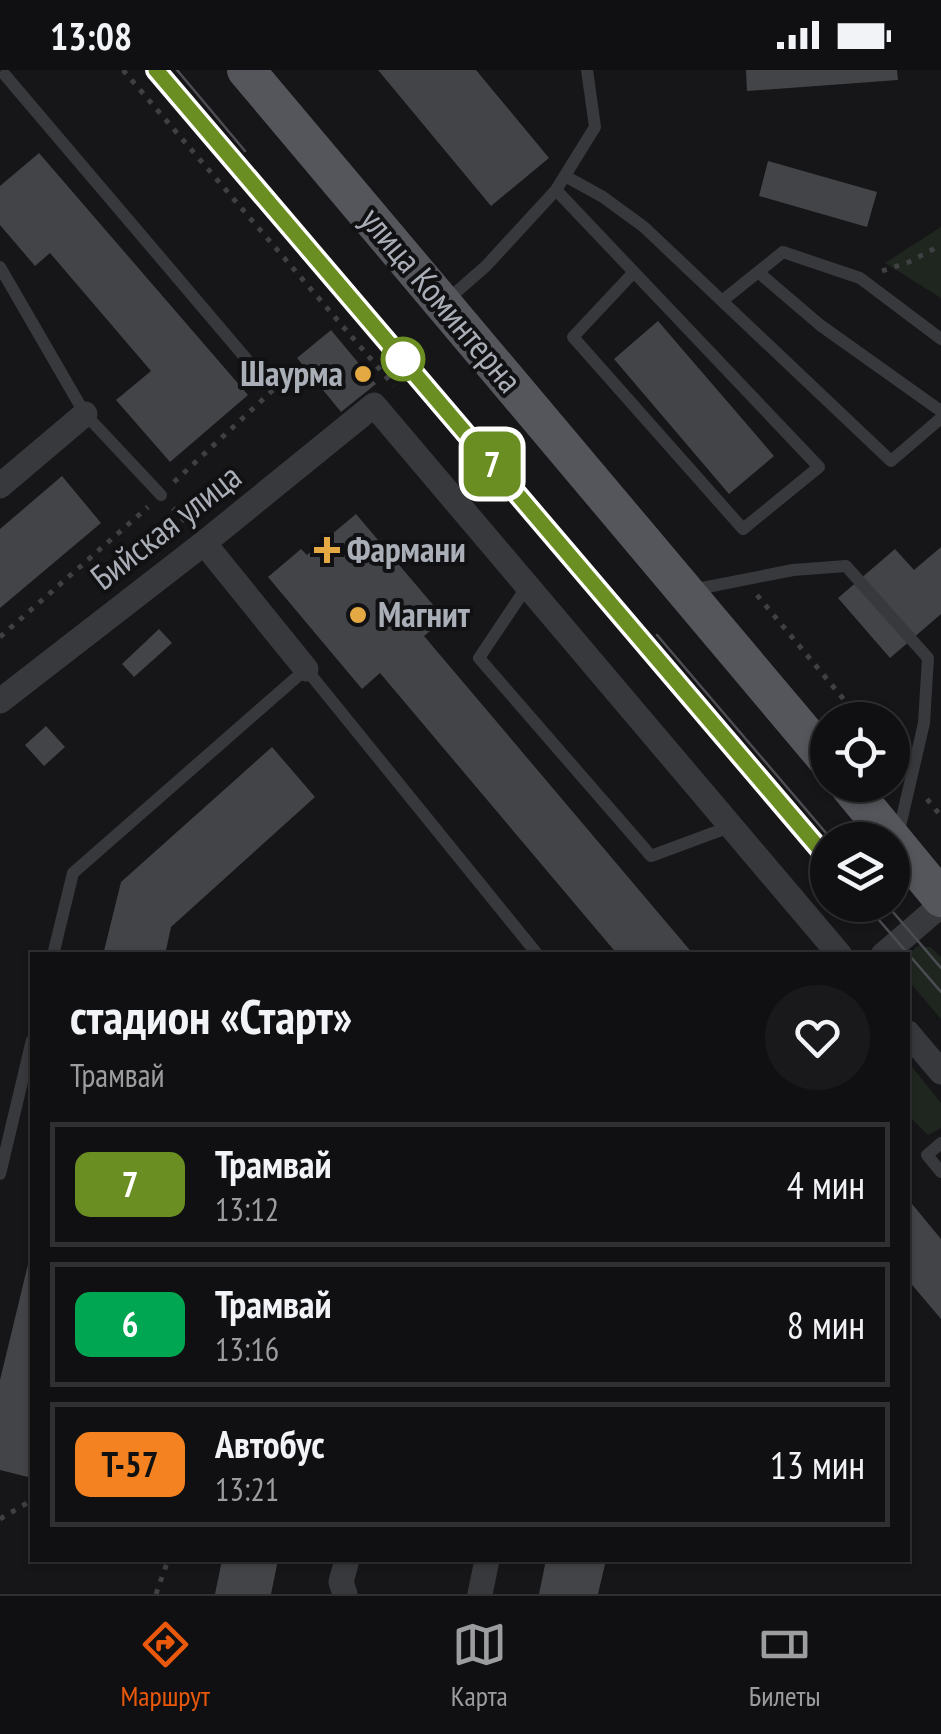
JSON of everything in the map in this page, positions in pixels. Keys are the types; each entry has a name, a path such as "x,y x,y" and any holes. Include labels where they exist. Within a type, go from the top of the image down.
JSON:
{"main road":[{"name":"улица Коминтерна","path":"246,70 810,740"},
{"path":"862,802 879,822"},
{"path":"910,860 941,901"}],"street":[{"name":"Бийская улица","path":"0,701 204,544 374,404"},
{"path":"374,404 837,952"},
{"path":"0,486 85,414"},
{"path":"204,544 306,668"},
{"path":"886,952 941,901"},
{"path":"910,1035 941,1072"},
{"path":"346,1562 342,1582 346,1594"},
{"path":"480,1594 487,1562"}],"lane":[{"path":"444,303 486,266 556,190 595,128 587,70"},
{"path":"6,75 256,369"},
{"path":"565,176 644,226 891,461 941,414 820,325 758,272"},
{"path":"556,190 634,272 819,467 743,529 573,337 634,272"},
{"path":"722,301 783,252 860,278 941,340"},
{"path":"0,267 85,414 161,495"},
{"path":"684,592 793,570 846,566 928,658 924,723 901,822"},
{"path":"528,586 480,658 651,856 732,826"},
{"path":"54,952 73,872 306,668 536,952"},
{"path":"0,1174 30,1048"},
{"path":"941,1143 927,1156 941,1172"}],"path":[{"path":"123,70 395,385 374,404"},
{"path":"860,278 909,262 941,245"},
{"path":"0,637 273,390"},
{"path":"161,495 204,544"},
{"path":"744,580 846,702"},
{"path":"0,1519 30,1501"},
{"path":"156,1594 167,1562"}],"shaded area":[{"path":"941,227 941,298 885,263"},
{"path":"918,946 930,947 941,957 941,1019 910,982 910,953"},
{"path":"910,1064 941,1103 941,1128 928,1135 910,1117"}],"building":[{"path":"378,70 476,70 549,158 491,206"},
{"path":"746,70 897,70 898,80 747,91"},
{"path":"39,153 248,395 170,462 116,400 151,371 50,253 35,266 0,225 0,186"},
{"path":"768,161 877,192 867,227 759,196"},
{"path":"658,321 774,456 729,494 614,359"},
{"path":"331,330 376,384 341,412 297,358"},
{"path":"62,476 101,523 0,608 0,529"},
{"path":"356,514 445,619 424,636 691,952 615,952 380,673 362,689 268,577 301,549 307,555"},
{"path":"941,547 941,614 890,658 838,598 895,549 914,570"},
{"path":"159,629 172,643 134,677 122,664"},
{"path":"46,726 65,747 44,766 25,745"},
{"path":"272,747 315,797 171,927 166,952 104,952 121,882"},
{"path":"910,1201 941,1239 941,1319 910,1282"},
{"path":"30,1256 30,1478 0,1470 0,1380"},
{"path":"222,1562 278,1562 271,1594 215,1594"},
{"path":"546,1562 606,1562 598,1594 539,1594"}],"tram line":[{"path":"156,70 810,838"},
{"name":"7","path":"156,70 810,838"},
{"path":"177,70 245,151"},
{"path":"657,635 817,822"},
{"path":"881,922 907,952"},
{"path":"902,922 941,968"},
{"path":"910,956 941,992"}],"place":[{"name":"Шаурма","path":"363,374"},
{"name":"Фармани","path":"327,550"},
{"name":"Магнит","path":"358,615"}]}
